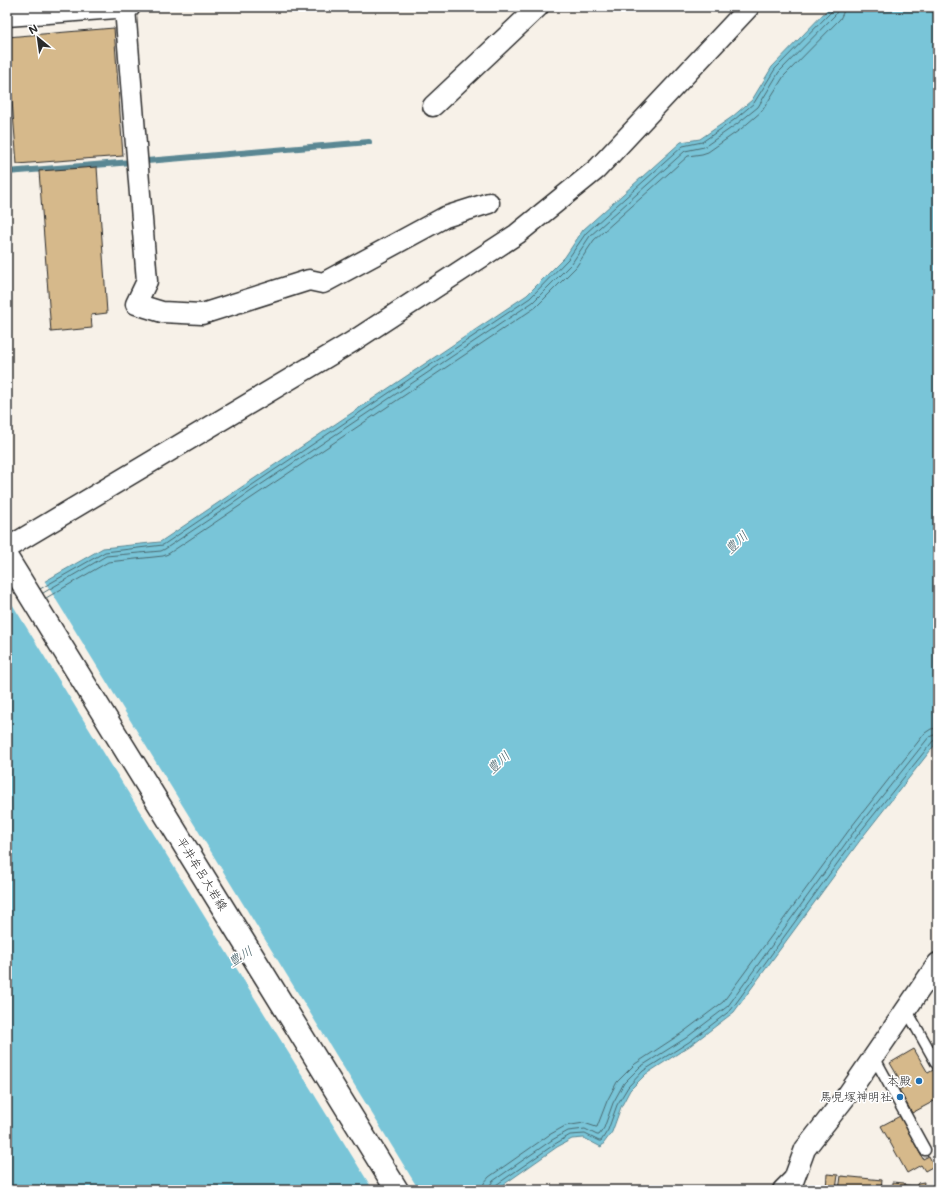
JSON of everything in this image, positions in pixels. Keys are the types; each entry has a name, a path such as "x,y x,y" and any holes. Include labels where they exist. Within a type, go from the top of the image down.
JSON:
{"main road":[{"name":"平井牟呂大岩線","path":"7,558 397,1190"}],"street":[{"path":"15,13 130,7"},
{"path":"433,106 538,7"},
{"path":"7,548 352,342 517,234 597,169 749,7"},
{"path":"125,8 147,282 136,304 162,312 202,314 309,280 323,283 445,217 489,203"},
{"path":"783,1190 794,1179 805,1149 848,1094 938,963"}],"lane":[{"path":"906,1009 938,1066"},
{"path":"874,1056 925,1150"}],"water":[{"name":"豊川","path":"830,7 938,7 938,741 864,835 734,1012 691,1045 646,1074 630,1090 621,1107 612,1132 601,1147 584,1138 572,1139 557,1147 496,1190 7,1190 7,603 103,548 160,542 527,295 565,257 583,230 681,142 700,139 732,117 752,100 772,67"}],"pier":[{"path":"44,580 419,1190 373,1190 9,599"}],"building":[{"path":"114,28 123,156 17,164 7,37"},
{"path":"97,167 107,313 91,315 92,328 51,332 39,171"},
{"name":"本殿","path":"914,1049 928,1073 935,1069 938,1075 938,1099 912,1113 899,1090 904,1087 890,1063"},
{"path":"900,1116 923,1159 929,1156 934,1166 925,1171 921,1165 907,1173 881,1126"},
{"path":"827,1174 838,1175 836,1190 826,1190"},
{"path":"841,1176 882,1180 881,1190 839,1190"},
{"path":"892,1182 916,1186 918,1183 924,1182 923,1190 892,1190"}],"waterway":[{"path":"147,161 369,142"},
{"path":"7,172 132,162"}],"place":[{"name":"本殿","path":"919,1081"},
{"name":"馬見塚神明社","path":"900,1097"}]}
